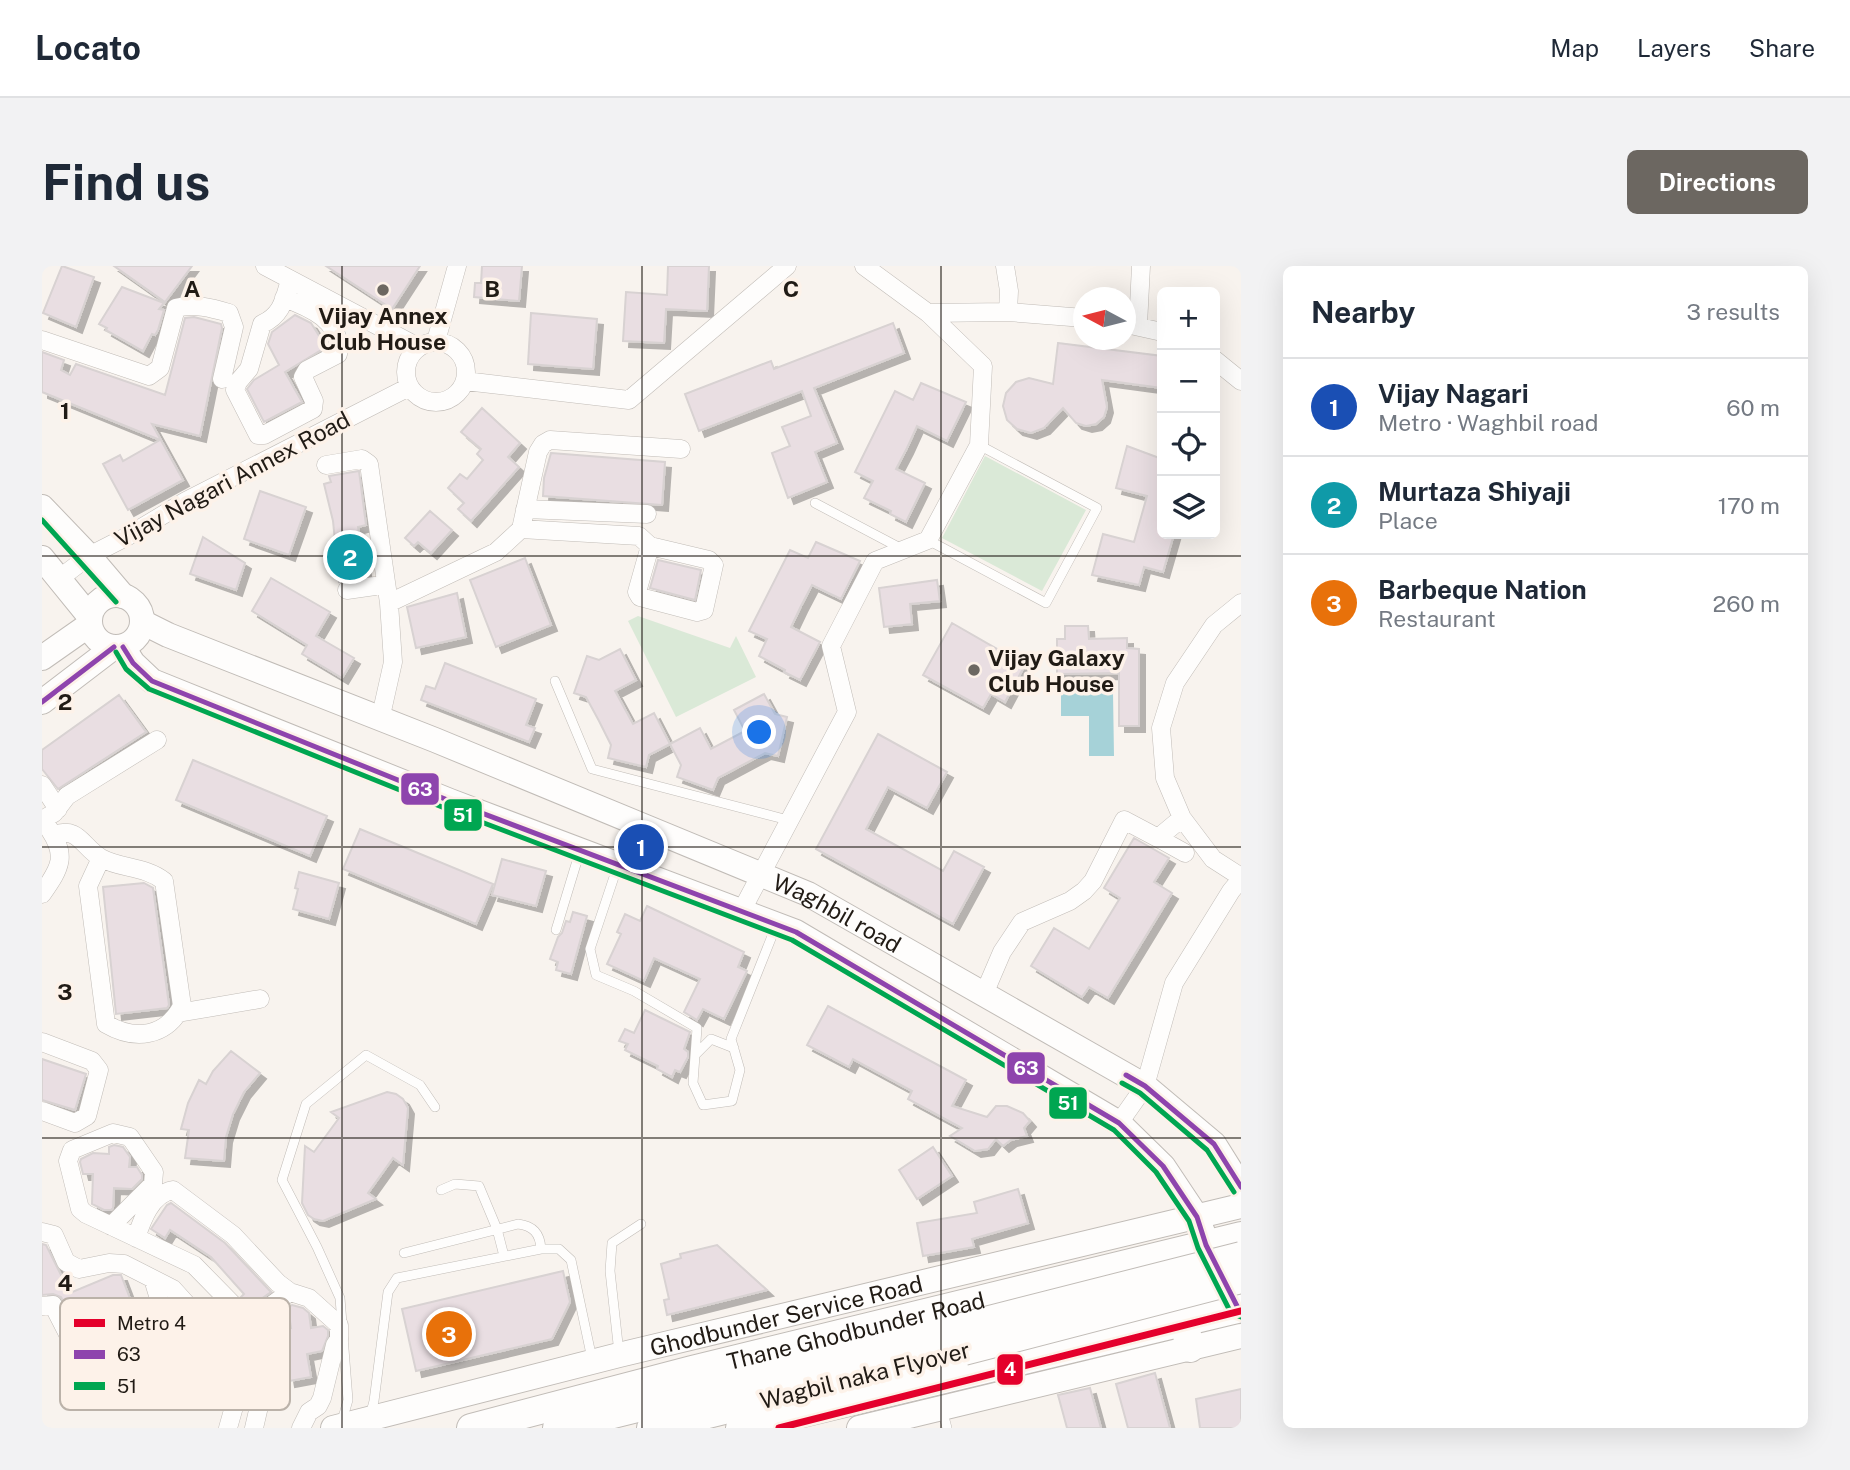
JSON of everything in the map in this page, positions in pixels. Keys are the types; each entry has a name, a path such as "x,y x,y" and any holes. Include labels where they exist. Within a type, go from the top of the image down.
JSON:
{"main road":[{"path":"42,507 89,555 123,596 137,606 142,622 137,638 118,647 42,702"},
{"path":"42,558 60,578 90,621 99,641 118,647"},
{"path":"42,658 90,621 99,602 115,595 123,596"},
{"name":"Waghbil road","path":"142,622 168,635 448,745 808,894 1145,1086 1214,1144 1241,1188"},
{"name":"Waghbil road","path":"118,647 152,681 450,801 796,932 1119,1123 1163,1166 1197,1217 1206,1245 1240,1317"},
{"name":"Ghodbunder Service Road","path":"337,1427 619,1355 1241,1206"},
{"name":"Thane Ghodbunder Road","path":"471,1428 692,1370 1241,1236"},
{"name":"Wagbil naka Flyover","path":"558,1428 1241,1256"},
{"name":"Wagbil naka Flyover","path":"651,1428 1241,1279"},
{"path":"859,1428 1186,1335 1240,1317"},
{"path":"740,1428 940,1406"}],"street":[{"path":"264,266 287,289 302,304 330,322 340,345 338,354 307,370 303,377 314,401 313,409 264,435 258,435 235,390 249,369 262,324 273,319 281,308 287,289"},
{"path":"436,341 457,266"},
{"path":"465,381 629,400 787,266"},
{"path":"742,910 847,712 831,646 875,561 928,540 979,445 983,366 928,313 864,266"},
{"path":"1005,266 1009,291 1008,312"},
{"path":"1136,298 1141,266"},
{"path":"287,289 418,347"},
{"path":"42,340 149,376 160,368 176,308 187,305 215,309 229,313 234,327 222,379"},
{"path":"928,313 1008,312 1073,317"},
{"path":"1136,325 1157,331"},
{"path":"436,341 454,347 465,362 465,381 454,397 436,403 419,397 409,387 406,363 418,347 436,341"},
{"path":"1220,364 1241,381"},
{"name":"Vijay Nagari Annex Road","path":"60,578 89,555 128,536 186,500 409,387"},
{"path":"389,609 496,552 521,528 538,452 543,444 550,440 681,449"},
{"path":"326,466 362,459 369,464 389,609 393,662 380,720"},
{"path":"525,509 647,514"},
{"path":"521,528 639,536 650,546 709,560 714,565 704,610 697,612 640,597 637,593 650,546"},
{"path":"369,542 379,603 389,609"},
{"path":"347,590 375,586"},
{"path":"1119,1123 1145,1086 1174,983 1241,878 1213,859 1182,818 1165,778 1161,728 1175,683 1214,625 1241,603"},
{"path":"42,894 58,872 62,856 54,835 42,820 58,809 67,796 157,740"},
{"path":"42,785 58,809"},
{"path":"1158,838 1182,818"},
{"path":"984,994 1003,952 1022,922 1070,901 1084,891 1093,881 1124,820 1185,853"},
{"path":"54,835 64,831 74,834 101,858 154,873 164,881 182,1006 175,1019 161,1030 123,1035 106,1024 88,886 101,858"},
{"path":"178,1013 260,999"},
{"path":"42,1042 92,1061 100,1070 87,1116 75,1123 42,1111"},
{"path":"111,1226 153,1184 154,1172 130,1137 113,1133 72,1150 68,1161 80,1209 86,1214 111,1226 136,1238 194,1265 226,1298"},
{"path":"136,1238 145,1212 165,1191 173,1190 233,1235 278,1283 290,1292 309,1298 339,1325 339,1339 335,1345 322,1398 318,1406 309,1412 301,1428"},
{"path":"42,1232 54,1235 65,1262 79,1269 109,1263 124,1264 173,1289 181,1298"},
{"path":"153,1279 159,1298"},
{"path":"282,1298 290,1292"},
{"path":"42,1306 53,1305 60,1319"},
{"path":"228,1428 233,1410"},
{"path":"254,1428 258,1410"}],"lane":[{"path":"928,540 1046,603 1097,508 979,445"},
{"path":"815,503 904,550"},
{"path":"555,681 593,769 788,820"},
{"path":"556,930 580,850"},
{"path":"618,864 590,949 596,975 635,991 697,1028 693,1083 703,1105 732,1101 740,1070 731,1039 777,924"},
{"path":"696,1054 711,1039 734,1048"},
{"path":"337,1427 348,1400 340,1298 282,1180 306,1104 366,1055 420,1085 435,1107"},
{"path":"441,1190 455,1184 479,1186 505,1256"},
{"path":"404,1253 518,1224 529,1225 541,1239 541,1249"},
{"path":"619,1355 610,1271 612,1243 641,1224"},
{"path":"370,1417 388,1292 397,1278 541,1249 559,1250 571,1260 592,1362"}],"green space":[{"path":"985,456 1086,510 1042,591 942,538"},
{"path":"638,616 730,648 736,636 756,677 676,717 628,621"}],"water":[{"path":"1061,693 1113,693 1114,756 1089,756 1089,716 1061,716"}],"building":[{"path":"62,266 94,277 76,327 43,313"},
{"path":"114,266 192,266 165,302"},
{"name":"Vijay Annex Club House","path":"326,266 420,266 392,309"},
{"path":"482,266 522,266 519,301 474,297 475,283 481,283"},
{"path":"668,266 709,266 707,311 666,309 664,343 623,341 626,292 667,295"},
{"path":"122,287 164,303 159,309 164,310 158,330 155,335 152,334 143,351 99,324"},
{"path":"531,313 597,319 593,369 528,364"},
{"path":"295,315 311,323 326,347 285,372 302,402 264,422 247,389 254,380 279,365 268,344 272,332"},
{"path":"194,317 221,324 222,328 200,436 152,424 183,480 128,510 103,464 120,455 123,461 160,440 42,392 42,352 64,360 61,370 70,375 76,364 165,395 185,318"},
{"path":"893,323 904,353 814,388 837,443 815,452 827,482 788,498 772,453 790,446 782,427 811,416 802,391 699,431 685,394 771,361 774,369"},
{"path":"1058,343 1073,345 1073,350 1114,350 1157,355 1157,387 1102,380 1107,407 1104,417 1096,424 1086,426 1076,423 1063,408 1044,428 1031,433 1017,429 1007,420 1003,406 1006,393 1016,382 1029,378 1053,384"},
{"path":"921,383 966,402 947,441 917,426 896,469 925,483 906,522 890,514 891,511 864,498 873,481 855,472 895,391 913,400"},
{"path":"482,408 520,443 508,457 519,467 471,521 458,509 464,503 448,488 460,474 467,479 483,460 477,454 481,449 461,432"},
{"path":"1127,446 1157,457 1157,539 1173,539 1163,572 1144,567 1139,585 1092,575 1103,534 1134,542 1147,496 1116,488"},
{"path":"551,453 665,462 662,505 543,496 544,478"},
{"path":"359,471 366,525 358,527 366,576 339,582 333,521 324,484 331,482 329,476"},
{"path":"260,491 306,507 289,555 244,539"},
{"path":"430,511 452,530 431,553 418,542 414,546 405,538"},
{"path":"203,537 245,563 236,590 190,574"},
{"path":"816,542 860,561 841,599 812,585 801,606 791,627 820,642 800,680 759,656 767,639 749,631 790,550 808,558"},
{"path":"525,558 551,625 496,647 470,580"},
{"path":"658,560 701,570 695,600 650,588"},
{"path":"271,578 330,612 316,636 354,658 342,678 302,654 307,645 252,611"},
{"path":"937,580 940,601 910,604 912,624 884,627 879,588"},
{"path":"457,593 466,637 416,648 407,607"},
{"name":"Vijay Galaxy Club House","path":"952,623 1025,665 1005,702 991,694 983,708 923,675"},
{"path":"1065,626 1088,626 1089,639 1127,638 1127,648 1139,649 1139,726 1119,726 1119,673 1057,674 1057,639 1065,639"},
{"path":"620,649 636,680 615,691 633,724 654,713 670,744 649,755 646,767 608,758 611,745 599,721 586,697 574,693 587,656 599,660"},
{"path":"445,663 536,699 526,725 535,728 529,742 421,700 426,686 435,689"},
{"path":"764,694 775,714 787,717 778,756 765,753 718,778 713,790 677,777 681,765 670,744 700,728 711,749 745,731 734,710"},
{"path":"119,695 146,732 58,789 42,769 42,750"},
{"path":"878,734 947,772 927,808 888,787 866,829 943,871 954,851 984,867 953,924 816,849"},
{"path":"193,760 327,816 310,856 176,800"},
{"path":"360,829 493,884 476,924 343,869"},
{"path":"1134,838 1169,858 1154,882 1172,893 1108,998 1089,987 1082,997 1031,966 1054,928 1089,949 1120,898 1104,888"},
{"path":"502,859 546,871 536,906 492,895"},
{"path":"299,872 339,883 329,919 293,909"},
{"path":"144,883 153,888 169,1005 167,1008 116,1014 103,887"},
{"path":"647,906 744,952 738,967 747,971 724,1019 703,1009 697,1020 684,1012 700,979 654,958 644,981 607,964 621,934 617,932 625,914 640,921"},
{"path":"573,912 587,916 571,974 556,970 558,962 550,959 558,937 566,921 570,922"},
{"path":"828,1006 966,1080 952,1106 987,1117 996,1106 1007,1106 1023,1113 1030,1121 1024,1128 1027,1136 1011,1140 1003,1146 996,1139 988,1149 975,1151 950,1136 962,1128 908,1099 912,1091 853,1059 849,1067 807,1045"},
{"path":"645,1010 690,1032 684,1049 688,1052 688,1057 680,1072 675,1070 672,1077 657,1069 658,1066 625,1050 628,1044 619,1041 625,1029 634,1033"},
{"path":"231,1051 260,1073 244,1092 233,1114 226,1137 224,1161 185,1158 189,1130 181,1129 188,1103 199,1080 206,1084 213,1071"},
{"path":"42,1059 86,1074 75,1110 42,1100"},
{"path":"387,1092 403,1099 408,1108 403,1165 393,1158 368,1193 376,1199 323,1221 314,1219 308,1215 302,1203 305,1146 314,1152 339,1118 331,1112"},
{"path":"109,1147 123,1147 130,1157 129,1167 137,1167 142,1179 132,1189 114,1188 113,1208 104,1210 92,1204 93,1174 83,1174 80,1162 93,1153 109,1154"},
{"path":"933,1147 952,1176 917,1199 899,1170"},
{"path":"1018,1189 1028,1223 972,1239 974,1247 923,1256 917,1223 977,1213 974,1202"},
{"path":"171,1203 225,1243 271,1292 262,1298 242,1298 244,1294 211,1257 170,1230 165,1238 151,1229"},
{"path":"42,1244 46,1245 70,1293 113,1275 121,1275 130,1298 62,1298 53,1294 42,1295"},
{"path":"717,1245 767,1290 667,1315 664,1300 669,1299 661,1264 681,1258 680,1254"},
{"path":"563,1271 570,1302 552,1339 416,1371 402,1309"},
{"path":"290,1306 303,1308 309,1313 311,1328 323,1326 328,1330 328,1336 322,1351 307,1354 311,1377 290,1381 291,1328"},
{"path":"1155,1373 1170,1428 1128,1428 1116,1384"},
{"path":"1090,1388 1101,1428 1067,1428 1058,1395"},
{"path":"1241,1389 1241,1428 1200,1428 1196,1399"}],"metro line":[{"name":"4","path":"779,1428 1241,1311"}],"transit line":[{"name":"51","path":"42,520 116,602"},
{"name":"63","path":"42,702 114,647"},
{"name":"63","path":"123,647 133,663 152,681 450,801 796,932 1119,1123 1163,1166 1197,1217 1206,1245 1238,1308 1241,1308"},
{"name":"51","path":"116,652 126,669 149,689 447,809 792,940 1114,1130 1156,1172 1189,1221 1198,1248 1231,1313 1241,1317"},
{"name":"63","path":"1126,1075 1145,1086 1214,1144 1241,1187"},
{"name":"51","path":"1122,1083 1140,1093 1207,1150 1234,1192"}],"place":[{"name":"Vijay Annex Club House","path":"383,290"},
{"name":"Murtaza Shiyaji","path":"350,557"},
{"name":"Vijay Galaxy Club House","path":"974,670"},
{"name":"Vijay Nagari","path":"641,847"},
{"name":"Barbeque Nation","path":"449,1334"}]}
